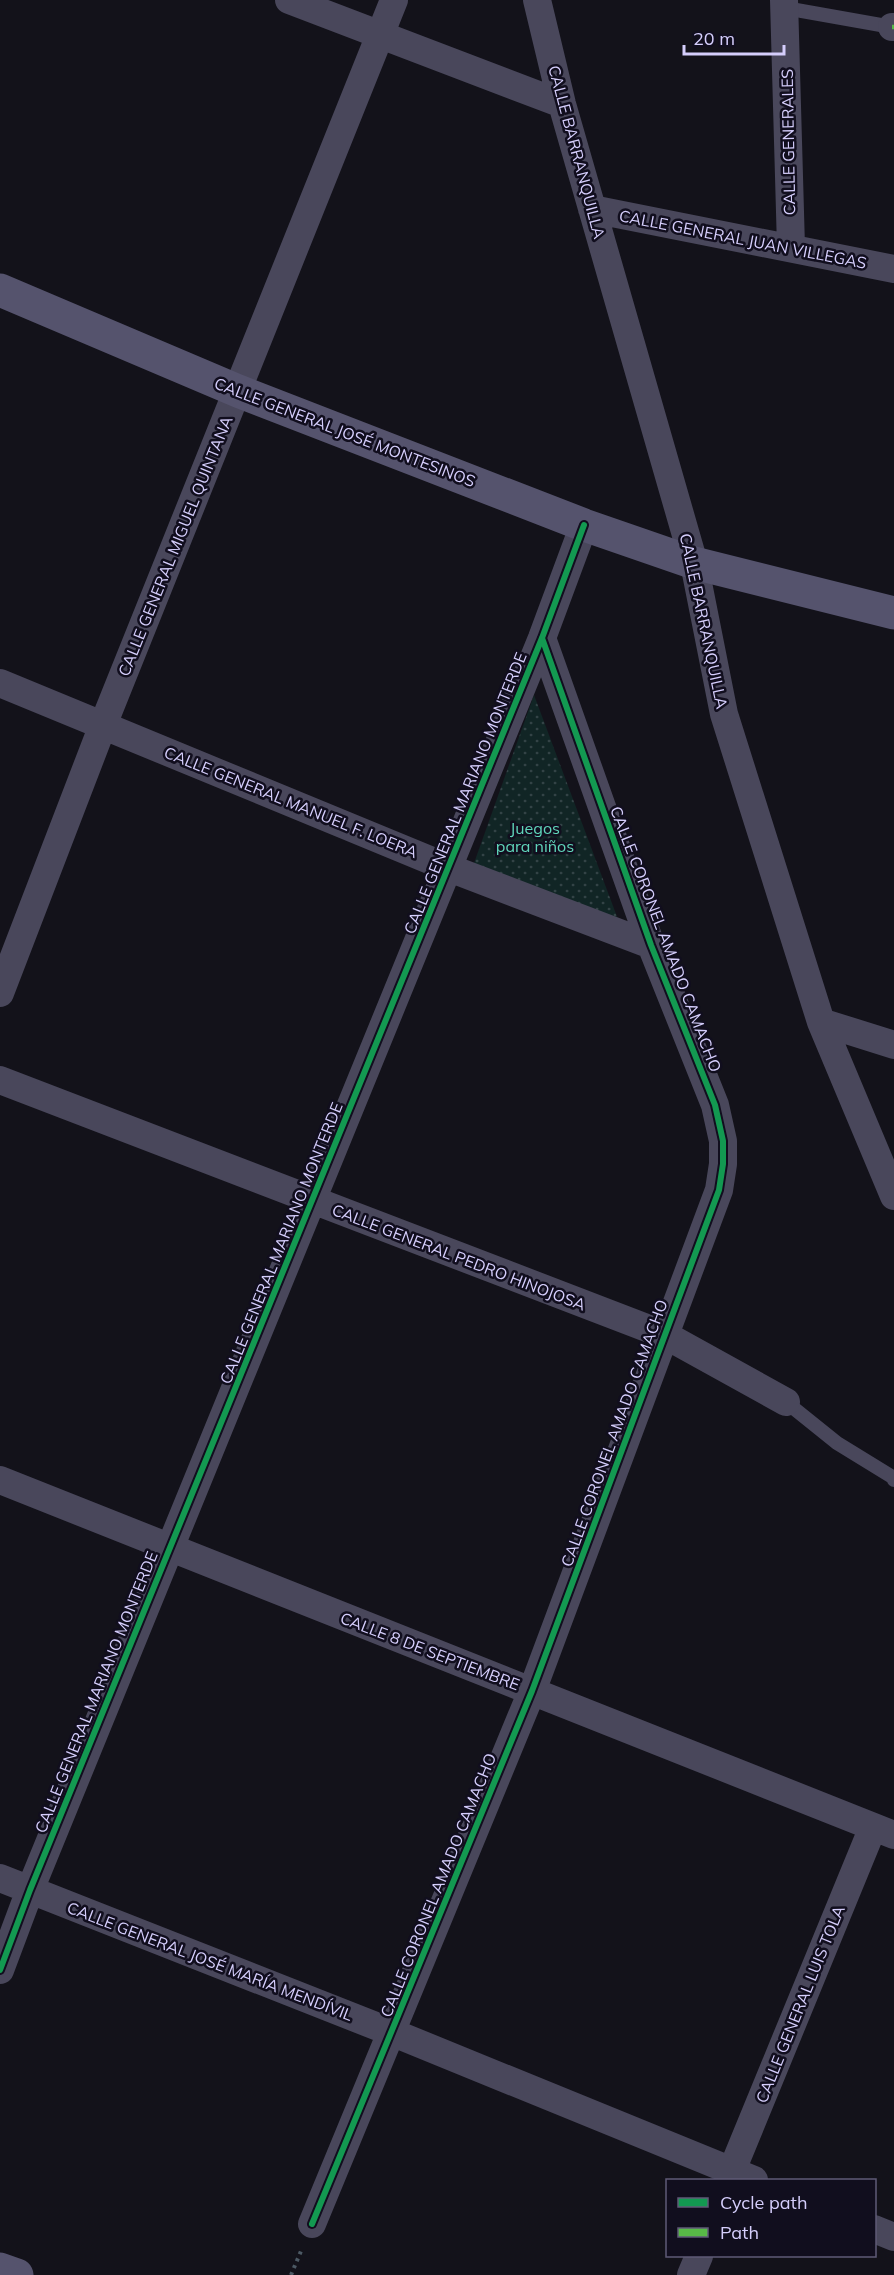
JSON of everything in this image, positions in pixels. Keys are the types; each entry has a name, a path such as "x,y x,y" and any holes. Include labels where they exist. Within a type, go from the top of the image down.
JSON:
{"street":[{"path":"289,0 562,104"},
{"name":"CALLE GENERAL MIGUEL QUINTANA","path":"0,993 103,725 394,0"},
{"name":"CALLE BARRANQUILLA","path":"537,0 562,104 694,563 724,714 821,1022 894,1196"},
{"name":"CALLE GENERALES","path":"785,4 791,247"},
{"name":"CALLE GENERAL JUAN VILLEGAS","path":"592,209 894,269"},
{"name":"CALLE GENERAL JOSÉ MONTESINOS","path":"0,290 238,391 584,525 694,563 894,614"},
{"name":"CALLE GENERAL MARIANO MONTERDE","path":"0,1970 30,1890 542,638 584,525"},
{"name":"CALLE CORONEL AMADO CAMACHO","path":"312,2224 532,1691 719,1190 723,1164 723,1141 715,1105 651,945 542,638"},
{"name":"CALLE GENERAL MANUEL F. LOERA","path":"0,683 449,868 651,945"},
{"path":"821,1022 894,1045"},
{"name":"CALLE GENERAL PEDRO HINOJOSA","path":"0,1080 665,1335 786,1402"},
{"name":"CALLE 8 DE SEPTIEMBRE","path":"0,1480 883,1831"},
{"name":"CALLE GENERAL LUIS TOLA","path":"738,2178 883,1831"},
{"name":"CALLE GENERAL JOSÉ MARÍA MENDÍVIL","path":"0,1878 392,2032 738,2178"},
{"path":"876,2230 894,2237"},
{"path":"691,2275 699,2257"},
{"path":"0,2269 16,2275"}],"lane":[{"path":"785,4 893,23"},
{"name":"CALLE GENERAL PEDRO HINOJOSA","path":"786,1402 837,1443 894,1480"}],"green space":[{"name":"Juegos para niños","path":"534,695 619,922 473,866"}],"cycle path":[{"path":"0,1970 30,1890 542,638 584,525"},
{"path":"312,2224 532,1691 719,1190 723,1164 723,1141 715,1105 651,945 542,638"}]}
